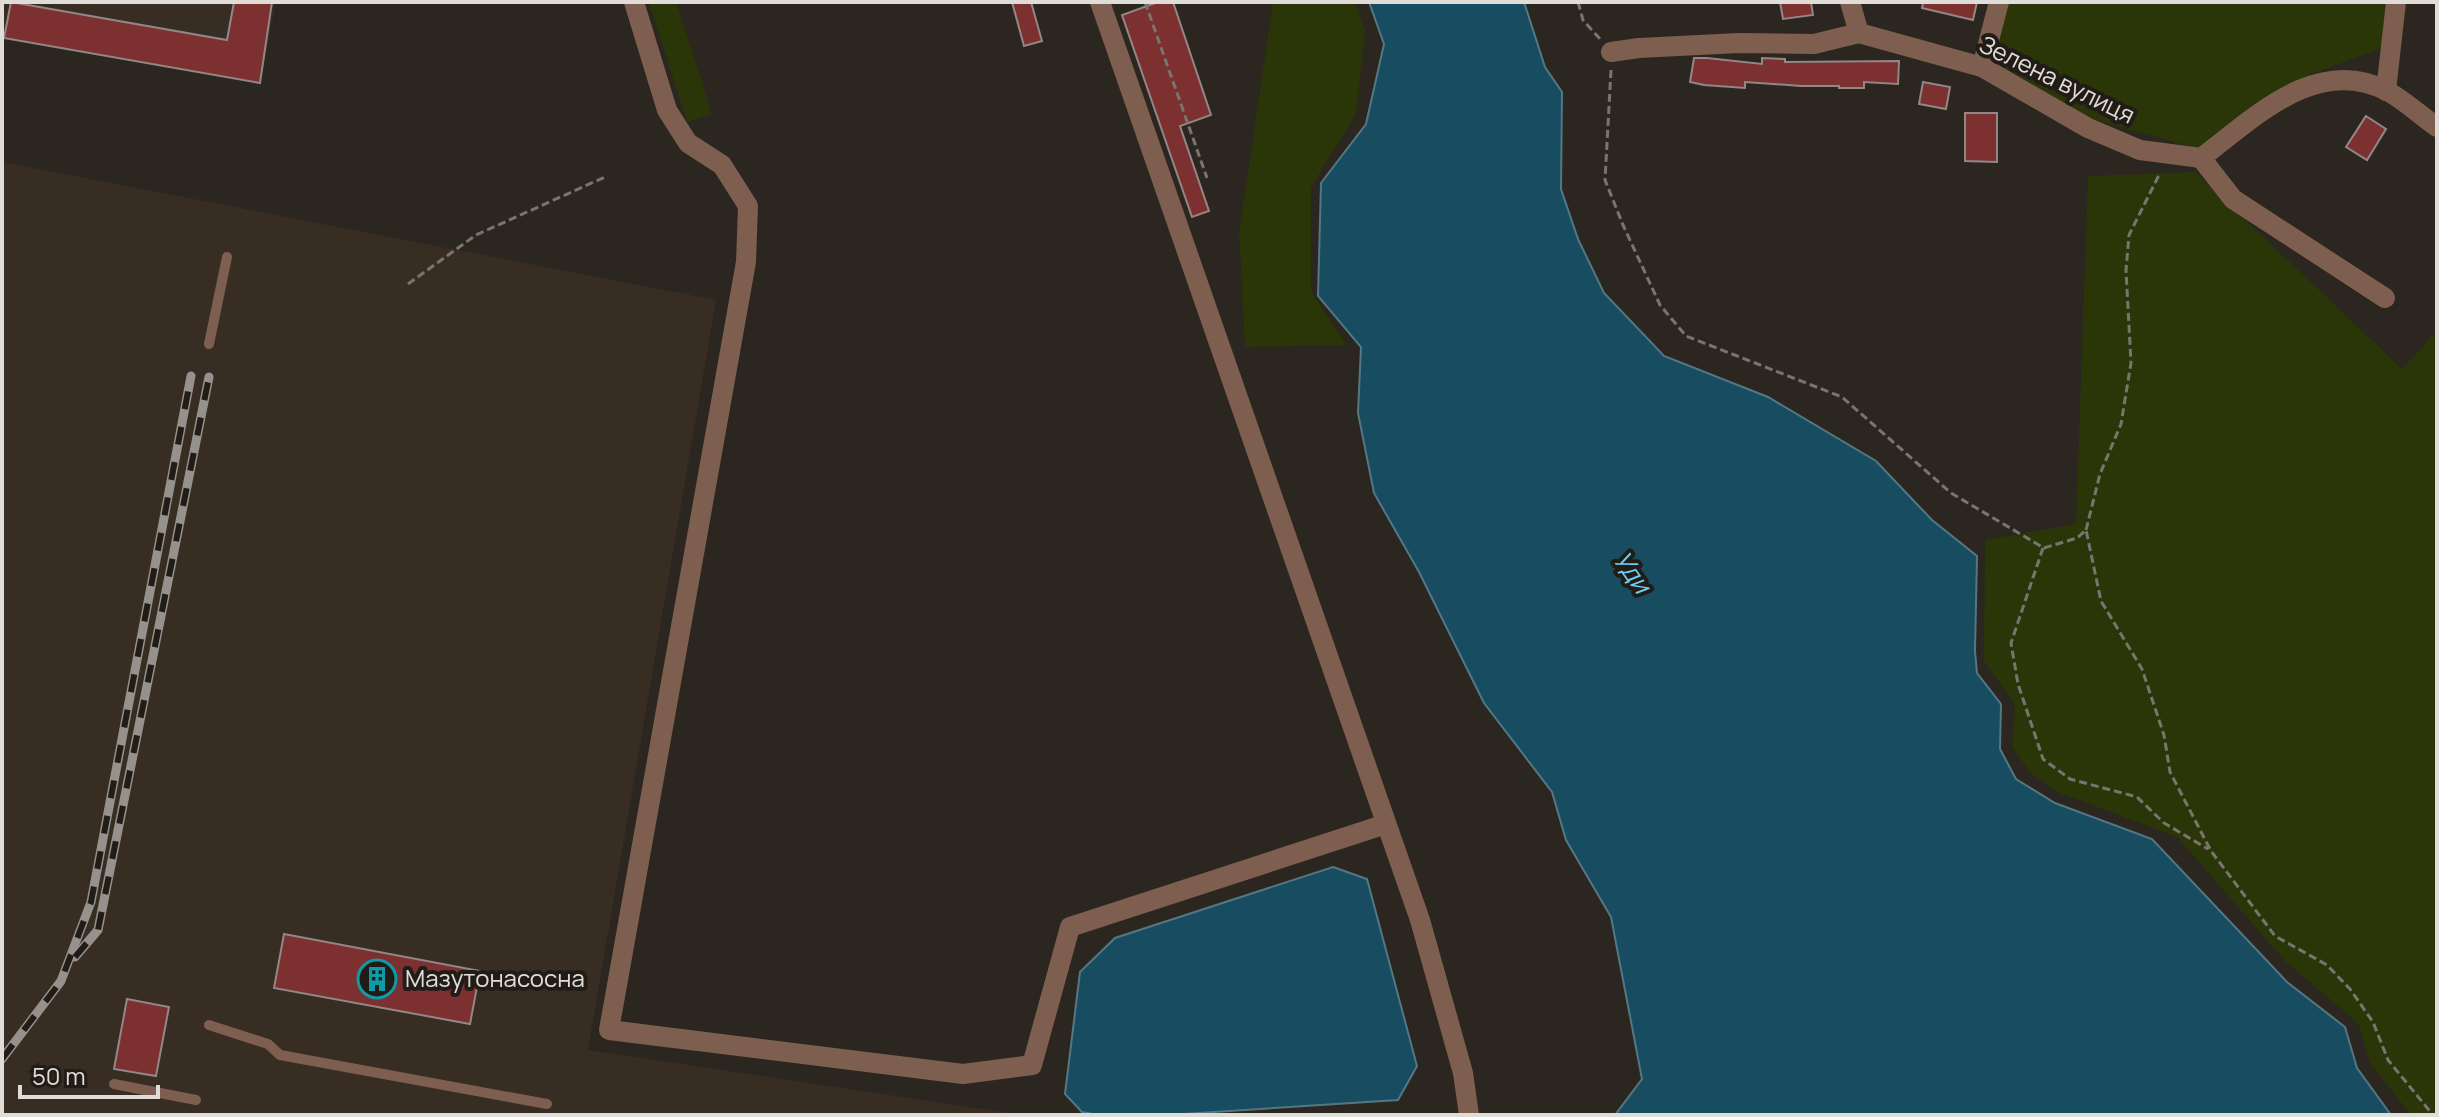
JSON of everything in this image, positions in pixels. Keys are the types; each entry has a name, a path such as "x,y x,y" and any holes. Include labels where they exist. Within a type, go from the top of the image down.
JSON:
{"street":[{"path":"634,2 667,110 688,143 722,165 748,206 746,262 609,1030 963,1074 1032,1065 1070,927 1386,824"},
{"path":"1100,2 1420,920 1463,1073 1469,1115"},
{"path":"1611,52 1739,43 1814,44 1859,33 1850,2"},
{"path":"1982,67 1999,2"},
{"path":"2386,91 2396,2"},
{"name":"Зелена вулиця","path":"1859,33 1982,67 2088,128 2140,150 2201,158"},
{"path":"2385,298 2233,199 2201,158 2280,98 2303,87 2330,80 2358,82 2386,91 2437,127"}],"lane":[{"path":"209,344 227,257"},
{"path":"209,1025 268,1044 280,1055 547,1104"},
{"path":"114,1084 196,1100"}],"path":[{"path":"1145,2 1207,178"},
{"path":"1578,2 1583,20 1611,52 1605,180 1660,305 1686,336 1842,397 1951,493 2044,548 2077,538 2086,530"},
{"path":"2169,156 2129,235 2126,270 2131,363 2121,424 2100,474 2086,530 2101,601 2142,669 2164,735 2170,772 2211,851 2275,936 2327,965 2350,989 2373,1022 2388,1060 2433,1115"},
{"path":"408,284 476,235 605,177"},
{"path":"2044,548 2011,643 2018,684 2043,759 2070,779 2137,797 2164,823 2211,851"}],"shaded area":[{"path":"2,2 276,2 260,83 2,39"},
{"path":"2,162 716,300 588,1050 1023,1115 2,1115"}],"green space":[{"path":"649,2 676,2 712,114 687,122"},
{"path":"1273,2 1355,2 1365,32 1356,114 1311,187 1311,291 1347,345 1245,347 1239,233"},
{"path":"2007,2 2386,2 2382,48 2306,76 2270,96 2199,149 2089,118 1992,60"},
{"path":"2195,172 2402,369 2437,331 2437,1115 2411,1115 2370,1063 2358,1023 2285,961 2177,837 2060,793 2030,773 2012,746 2015,704 1984,661 1985,540 2076,524 2088,176"}],"water":[{"name":"Уди","path":"1369,2 1524,2 1545,67 1562,92 1561,189 1578,239 1604,293 1664,356 1768,397 1876,461 1932,520 1977,556 1977,673 2001,704 2000,749 2016,779 2055,803 2152,839 2287,982 2345,1027 2357,1068 2391,1115 1615,1115 1642,1079 1611,917 1566,840 1552,792 1484,703 1419,572 1374,493 1358,413 1361,347 1318,296 1321,183 1366,124 1384,44"},
{"path":"1333,867 1367,879 1417,1066 1398,1100 1168,1115 1098,1115 1082,1112 1065,1094 1080,972 1115,938"}],"building":[{"path":"11,2 227,40 234,2 272,2 260,83 4,38"},
{"path":"1012,2 1031,2 1042,41 1024,46"},
{"path":"1158,2 1173,2 1211,115 1180,126 1209,211 1192,217 1122,15"},
{"path":"1780,2 1811,2 1813,15 1783,19"},
{"path":"1923,2 1977,2 1973,20 1922,8"},
{"path":"1694,58 1762,64 1762,58 1785,59 1785,62 1899,61 1898,84 1864,82 1864,88 1745,82 1745,88 1704,85 1690,82"},
{"path":"1923,82 1950,87 1946,109 1919,104"},
{"path":"1965,113 1997,113 1997,162 1965,161"},
{"path":"2366,116 2386,129 2367,160 2346,147"},
{"name":"Мазутонасосна","path":"284,934 480,971 470,1024 274,988"},
{"path":"127,999 169,1007 156,1076 114,1069"}],"railway":[{"path":"2,1059 61,981 91,902 191,376"},
{"path":"75,957 98,930 209,377"}],"place":[{"name":"Мазутонасосна","path":"377,979"}]}
